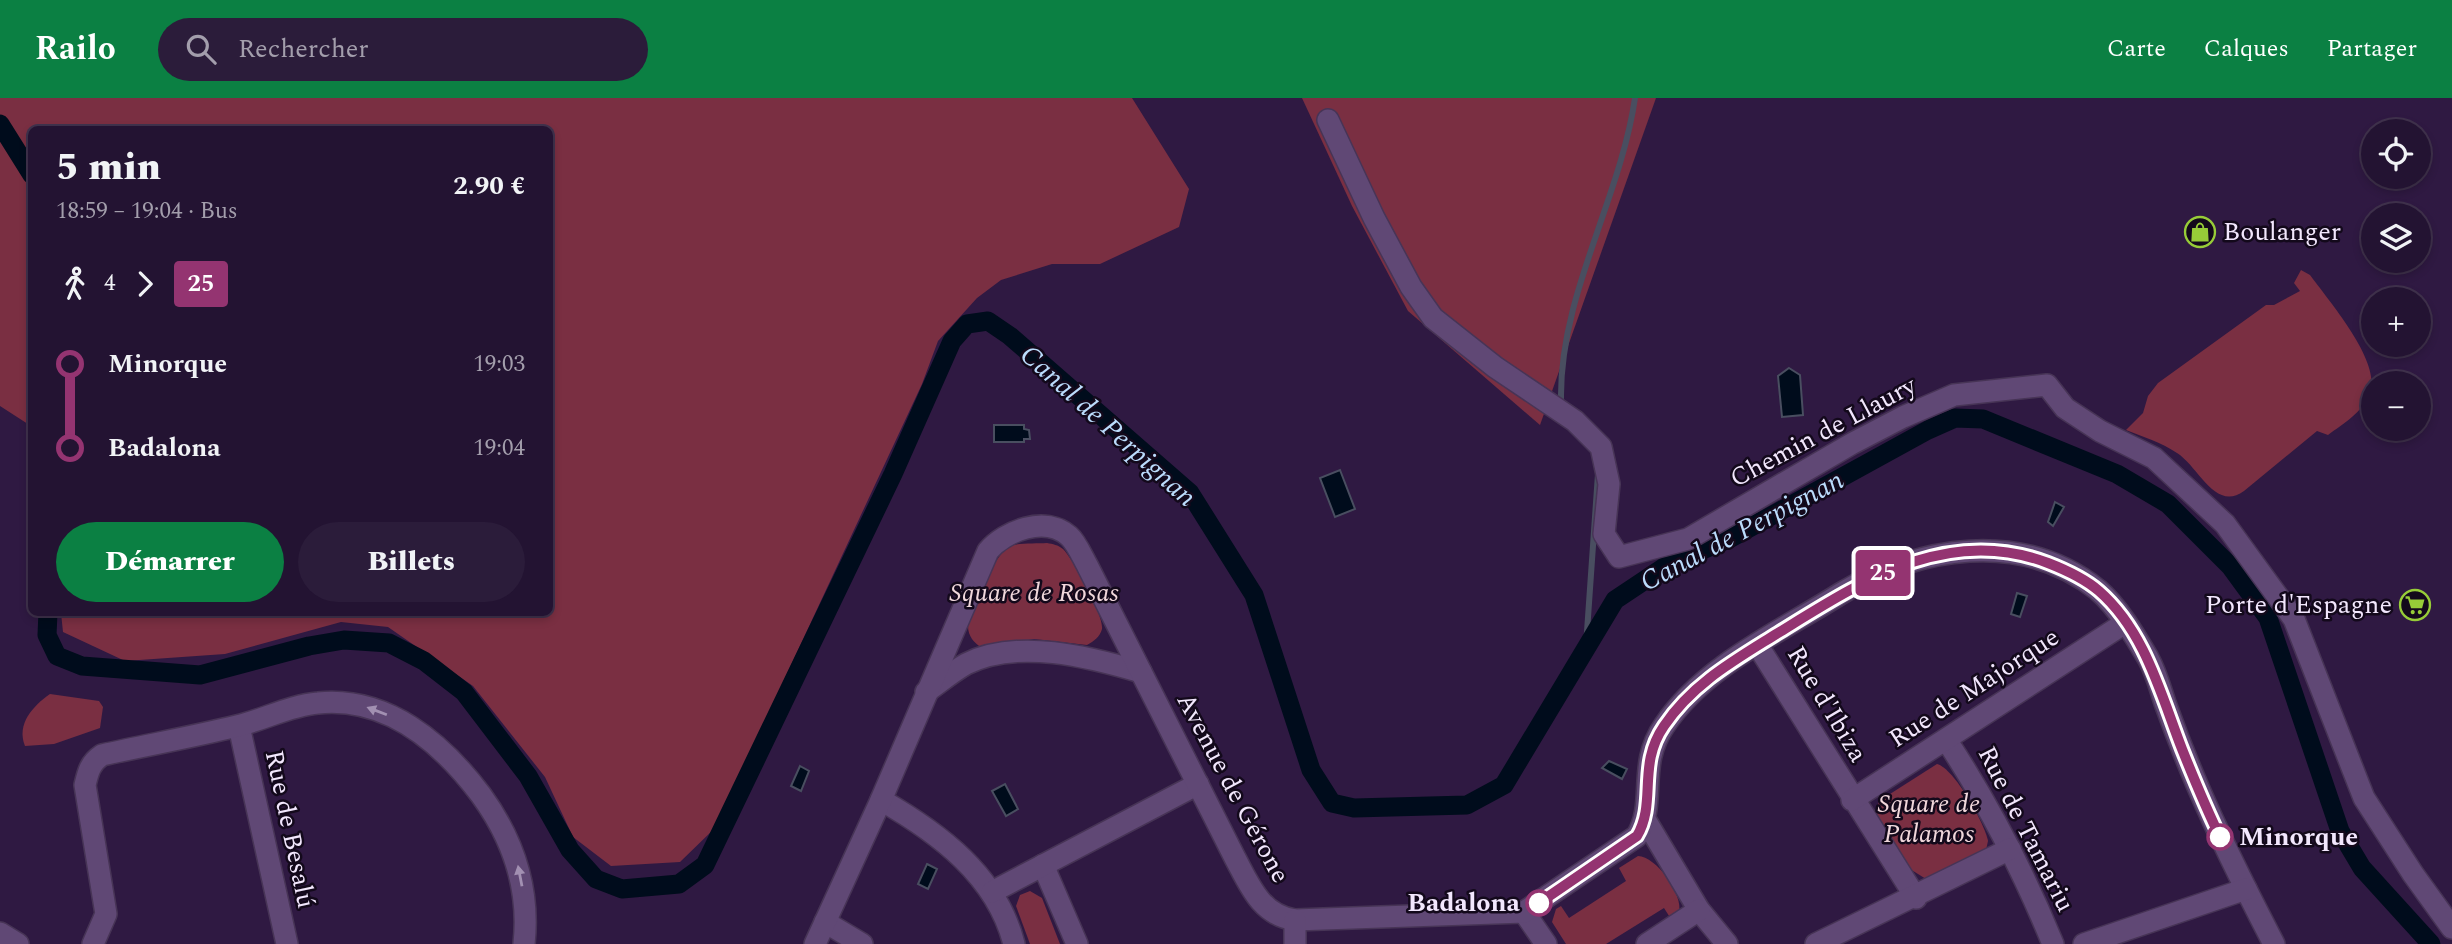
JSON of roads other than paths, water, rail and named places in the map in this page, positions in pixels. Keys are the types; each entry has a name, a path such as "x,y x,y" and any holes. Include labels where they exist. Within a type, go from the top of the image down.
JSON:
{"street":[{"name":"Chemin de Llaury","path":"1328,120 1374,218 1411,286 1433,318 1495,367 1576,421 1601,447 1609,484 1604,534 1619,557 1688,539 1853,443 1954,395 2047,385 2065,408 2100,431 2154,458 2225,524 2294,619 2364,798 2405,863 2452,928"},
{"name":"Avenue de Gérone","path":"815,944 881,800 988,551 998,538 1013,530 1051,528 1069,536 1260,903 1280,918 1295,920 1524,912"},
{"path":"1546,944 1524,912 1637,836 1646,821 1648,756 1661,730 1681,702 1703,682 1858,583 1897,566 1943,554 1980,549 2022,553 2070,572 2099,592 2126,623 2150,661 2202,796 2274,944"},
{"name":"Rue de Majorque","path":"1852,800 2126,623"},
{"name":"Rue d'Ibiza","path":"1759,646 1852,800 1916,898"},
{"path":"926,692 968,663 1014,652 1068,653 1141,672"},
{"path":"93,944 106,914 85,785 89,769 102,755 239,726 316,703 349,703 375,708 416,729 459,766 492,810 518,863 526,902 524,944"},
{"name":"Rue de Besalú","path":"239,726 287,944"},
{"name":"Rue de Tamariu","path":"1947,741 1980,792 2010,849 2053,944"},
{"path":"992,892 1198,784"},
{"path":"881,800 916,820 975,869 992,892 1014,944"},
{"path":"1646,821 1699,910 1727,944"},
{"path":"1816,944 1916,898 2010,849"},
{"path":"1043,865 1077,944"},
{"path":"2084,944 2246,889"},
{"path":"1647,944 1699,910"},
{"path":"1295,920 1295,944"},
{"path":"824,922 862,944"},
{"path":"0,933 18,944"}],"water":[{"path":"1789,368 1800,375 1803,415 1782,417 1778,376"},
{"path":"994,425 1024,425 1024,429 1029,430 1030,439 1024,439 1024,442 994,442"},
{"path":"1340,470 1355,509 1335,517 1320,478"},
{"path":"2055,502 2064,507 2053,526 2048,522"},
{"path":"2017,593 2027,596 2020,617 2011,614"},
{"path":"1609,761 1627,769 1622,779 1602,768"},
{"path":"800,766 809,771 801,791 791,786"},
{"path":"1005,784 1018,809 1006,816 992,791"},
{"path":"927,864 937,869 928,889 918,884"}],"waterway":[{"path":"1561,398 1563,359 1570,322 1617,173 1635,98"},
{"name":"Canal de Perpignan","path":"0,124 28,169"},
{"name":"Canal de Perpignan","path":"48,616 47,635 57,656 82,666 200,675 309,646 344,640 389,643 424,661 464,692 528,776 570,850 596,879 622,889 679,884 705,865 893,474 952,341 967,324 988,321 1010,336 1190,493 1254,595 1311,770 1332,803 1354,808 1467,805 1504,785 1615,600 1669,564 1731,538 1928,430 1955,418 1983,419 2117,474 2168,504 2230,566 2268,618 2340,831 2362,868 2431,944"},
{"path":"1586,646 1598,474"}],"place":[{"name":"Boulanger","path":"2200,232"},
{"name":"Porte d'Espagne","path":"2415,605"},
{"name":"Minorque","path":"2220,837"},
{"name":"Badalona","path":"1539,903"}],"park label":[{"name":"Square de Rosas","path":"1034,593"},
{"name":"Square de Palamos","path":"1929,819"}]}
